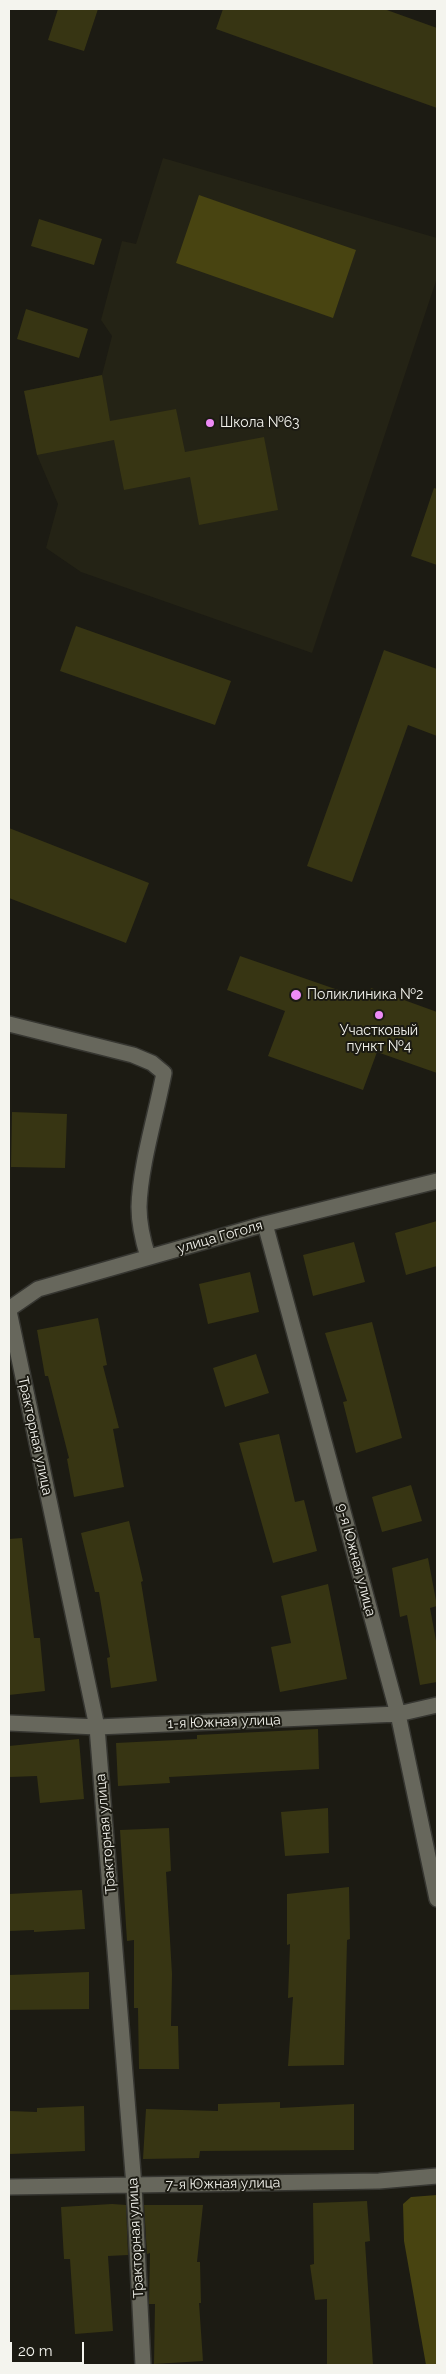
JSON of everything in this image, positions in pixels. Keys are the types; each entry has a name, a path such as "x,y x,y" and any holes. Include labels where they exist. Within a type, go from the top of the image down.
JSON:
{"street":[{"path":"9,1024 134,1055 152,1063 164,1074 142,1180 139,1207 140,1230 148,1257"},
{"name":"улица Гоголя","path":"9,1310 38,1289 265,1224 437,1181"},
{"name":"9-я Южная улица","path":"265,1224 398,1714 437,1898"},
{"name":"Тракторная улица","path":"9,1310 97,1727 134,2186 142,2365"},
{"name":"1-я Южная улица","path":"9,1723 97,1727 398,1714 437,1705"},
{"name":"7-я Южная улица","path":"9,2187 379,2181 437,2176"}],"shaded area":[{"name":"Школа №63","path":"163,158 437,238 437,278 312,653 81,572 46,548 58,504 37,455 24,391 102,375 112,336 101,320 122,241 136,244"},
{"path":"199,195 356,250 333,318 176,263"},
{"path":"437,2195 437,2365 426,2365 404,2241 403,2204 411,2197"}],"building":[{"path":"58,9 98,9 84,51 48,40"},
{"path":"223,9 384,9 437,28 437,108 216,29"},
{"path":"39,219 102,239 94,265 31,246"},
{"path":"26,309 88,329 79,358 17,339"},
{"path":"102,375 110,421 176,409 185,452 264,437 278,510 199,525 190,477 124,490 114,440 37,455 24,391"},
{"path":"434,488 437,489 437,565 411,556"},
{"path":"76,626 231,681 215,725 60,671"},
{"path":"384,650 437,669 437,736 408,725 352,882 307,866"},
{"path":"9,828 149,883 126,943 9,898"},
{"path":"240,956 367,1000 371,988 437,1012 437,1073 377,1052 363,1090 268,1056 285,1011 227,990"},
{"path":"12,1112 67,1114 65,1168 11,1167"},
{"path":"437,1221 437,1266 406,1275 395,1233"},
{"path":"354,1242 365,1282 313,1296 303,1255"},
{"path":"250,1272 259,1312 208,1324 199,1284"},
{"path":"98,1318 107,1365 103,1366 119,1428 113,1429 124,1487 74,1497 67,1459 69,1458 48,1376 45,1376 37,1330"},
{"path":"372,1322 402,1438 356,1453 343,1402 347,1401 325,1333"},
{"path":"256,1354 269,1393 225,1407 213,1368"},
{"path":"279,1434 295,1502 304,1500 317,1551 273,1563 239,1443"},
{"path":"411,1485 422,1521 382,1532 372,1497"},
{"path":"129,1521 143,1581 141,1582 157,1681 111,1688 107,1658 110,1657 99,1592 95,1592 81,1533"},
{"path":"22,1538 34,1638 40,1638 45,1691 9,1695 9,1539"},
{"path":"428,1558 437,1606 430,1608 437,1646 437,1682 420,1685 407,1615 400,1617 392,1568"},
{"path":"328,1584 347,1679 280,1692 271,1647 291,1643 281,1596"},
{"path":"318,1729 319,1769 169,1777 170,1783 118,1786 116,1743 197,1739 197,1735"},
{"path":"79,1739 84,1799 40,1803 37,1776 9,1777 9,1746"},
{"path":"328,1808 329,1853 285,1856 281,1812"},
{"path":"169,1828 171,1871 166,1872 172,1974 171,2026 178,2026 179,2069 139,2069 138,2008 134,2008 134,1940 127,1941 120,1830"},
{"path":"349,1887 350,1939 347,1940 344,2065 288,2066 293,1997 288,1998 290,1944 287,1945 287,1894"},
{"path":"82,1890 85,1929 34,1932 34,1930 9,1931 9,1894"},
{"path":"89,1972 89,2009 9,2010 9,1975"},
{"path":"280,2102 280,2108 354,2104 354,2150 200,2151 199,2158 143,2159 146,2109 218,2111 218,2104"},
{"path":"84,2106 85,2151 9,2154 9,2111 37,2112 37,2108"},
{"path":"367,2201 370,2241 365,2242 373,2365 327,2365 327,2299 315,2300 310,2265 314,2264 313,2203"},
{"path":"126,2205 128,2255 108,2256 113,2331 75,2334 70,2259 64,2259 61,2207"},
{"path":"144,2205 203,2205 197,2262 200,2262 201,2303 199,2303 203,2361 154,2364 155,2304 149,2304 150,2253 147,2254"}],"place":[{"name":"Школа №63","path":"210,423"},
{"name":"Поликлиника №2","path":"296,995"},
{"name":"Участковый пункт №4","path":"379,1015"}]}
